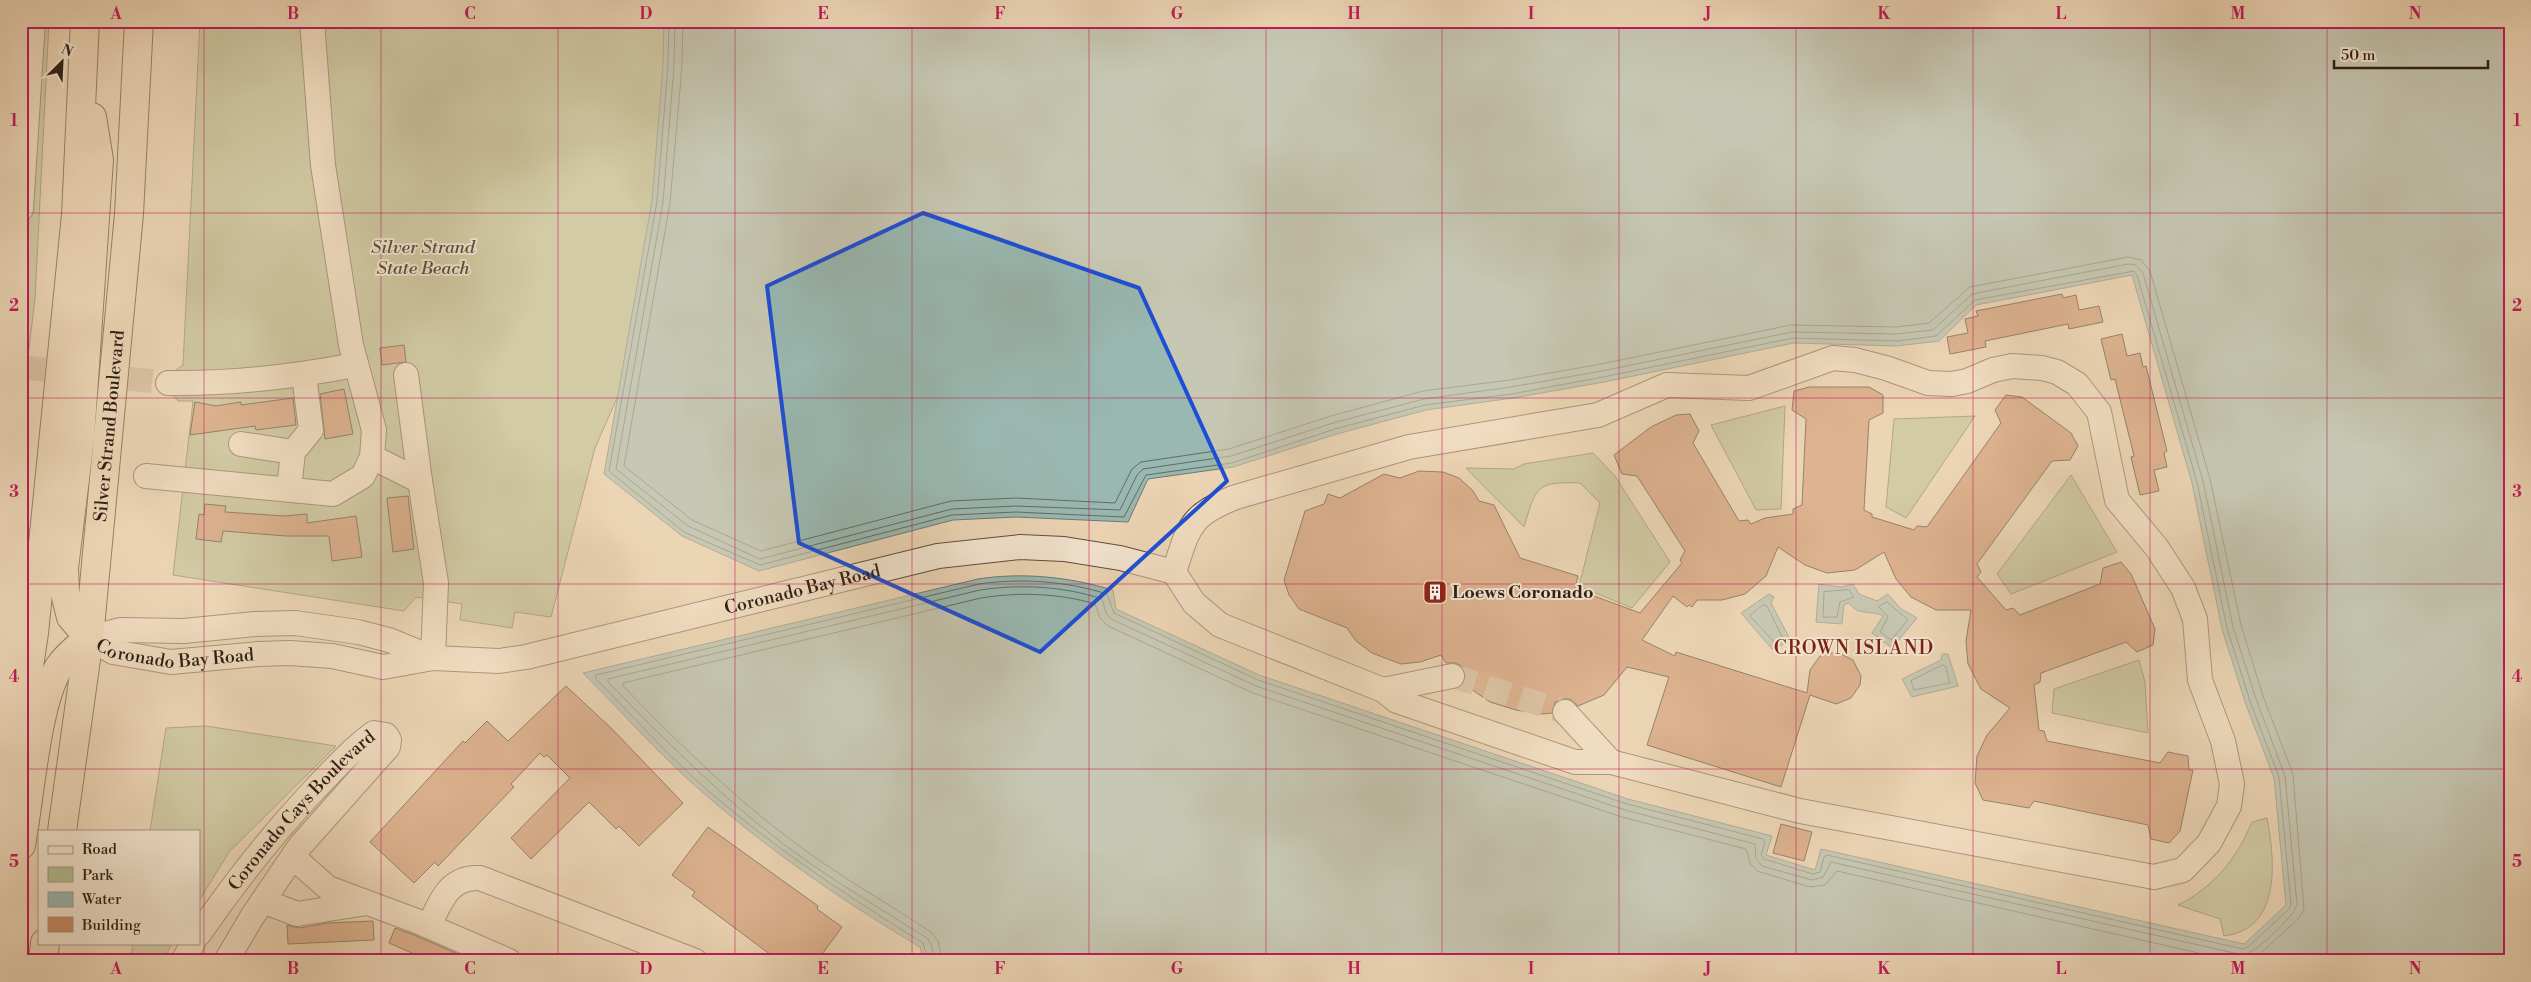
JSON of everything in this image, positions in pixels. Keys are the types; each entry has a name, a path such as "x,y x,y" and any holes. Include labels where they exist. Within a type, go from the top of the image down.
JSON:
{"highway":[{"path":"21,720 34,633 76,215 85,21"},
{"name":"Silver Strand Boulevard","path":"62,830 90,638 129,214 139,21"},
{"path":"21,845 42,720 51,684 59,666 72,652 90,638 71,617 65,593 64,568 80,438 99,160 83,69"},
{"path":"43,961 46,944"}],"street":[{"path":"21,209 25,103 33,21"},
{"path":"146,476 333,494 363,476 372,457 374,430 355,365 335,256 323,165 312,21"},
{"path":"1833,358 1856,360 1886,368 1928,383 1952,384 1967,381 1993,370 2012,366 2042,368 2057,372 2077,384 2099,412 2117,500 2157,548 2183,588 2195,619 2200,680 2223,741 2232,784 2229,806 2209,843 2183,870 2154,877 1800,811 1611,762 1575,762 1397,701 1384,690 1220,625 1194,603 1174,572 1188,530 1199,515 1212,506 1236,497 1409,447 1598,415 1668,385 1749,388 1833,358"},
{"path":"168,383 212,384 304,375 355,365"},
{"path":"289,489 292,452 311,430 304,375"},
{"path":"406,375 436,583 433,658"},
{"path":"241,444 292,452"},
{"path":"372,457 420,481"},
{"name":"Coronado Bay Road","path":"90,638 113,652 171,662 290,653 332,656 383,667 433,658 492,661 526,657 938,556 976,551 1020,547 1064,549 1120,558 1174,572"},
{"path":"1384,690 1452,676"},
{"path":"1565,712 1611,762"},
{"name":"Coronado Cays Boulevard","path":"200,933 276,831 364,740 374,733 386,735 389,740 388,747 300,846 226,961"},
{"path":"294,858 328,888 429,926 509,961"},
{"path":"429,926 441,899 459,881 468,877 480,878 695,961"},
{"path":"263,901 297,914 369,903"},
{"path":"183,961 192,944"}],"highlighted area":[{"path":"923,213 1139,288 1227,481 1040,652 799,543 767,286"}],"green space":[{"path":"21,21 49,21 35,299 21,414"},
{"name":"Silver Strand State Beach","path":"200,21 672,21 652,319 595,448 551,617 515,612 512,628 460,620 462,604 416,597 404,611 173,575 193,401 178,401 167,389 168,376 183,365"},
{"path":"1785,406 1781,509 1756,510 1711,425"},
{"path":"1975,416 1906,518 1886,507 1894,419"},
{"path":"1593,453 1615,476 1670,562 1632,608 1579,586 1600,503 1580,483 1554,484 1540,490 1531,503 1524,527 1466,468 1514,469 1524,464"},
{"path":"2071,475 2117,552 2011,594 1997,574"},
{"path":"2139,660 2145,682 2148,733 2052,713 2054,689"},
{"path":"206,726 336,746 229,852 200,899 200,830 150,830 166,728"},
{"path":"2267,818 2272,853 2272,872 2270,890 2265,907 2256,921 2243,931 2224,936 2220,919 2178,905 2203,889 2223,870 2239,848 2252,822"},
{"path":"133,944 172,944 162,961 130,961"}],"water":[{"path":"664,21 2510,21 2510,961 924,961 920,947 802,871 719,806 664,757 583,673 978,579 1029,576 1063,579 1113,590 1116,609 1259,675 1628,799 1772,836 1766,855 1815,870 1821,849 2244,944 2286,905 2274,778 2245,702 2222,629 2192,483 2132,275 1976,305 1939,341 1897,346 1794,343 1604,382 1513,398 1426,410 1337,434 1233,467 1148,479 1128,522 1016,517 953,520 759,571 682,536 604,474 652,201 663,65"},
{"path":"1819,584 1841,587 1853,584 1859,594 1877,601 1888,594 1900,608 1917,618 1892,648 1872,633 1883,616 1856,610 1849,603 1844,605 1842,624 1816,622"},
{"path":"1769,594 1774,597 1771,603 1791,641 1772,649 1741,613"},
{"path":"1942,654 1948,654 1958,686 1912,697 1902,679 1941,660"}],"building":[{"path":"2062,294 2063,298 2076,295 2079,310 2099,306 2103,322 2069,329 2068,324 1985,341 1986,347 1950,354 1947,337 1968,333 1965,319 1978,316 1976,311"},
{"path":"2122,334 2127,356 2140,353 2143,367 2146,366 2167,451 2164,453 2167,467 2154,470 2159,491 2140,495 2131,457 2134,456 2115,379 2111,380 2101,339"},
{"path":"404,345 406,362 382,365 380,348"},
{"path":"1809,387 1869,387 1883,395 1883,413 1869,420 1864,510 1872,514 1872,517 1914,530 1917,526 1927,527 2001,423 1995,410 2006,395 2022,397 2071,433 2078,446 2070,460 2052,461 1977,564 1981,572 1977,577 2006,610 2013,608 2020,615 2100,584 2103,568 2121,562 2131,574 2155,629 2153,645 2137,652 2126,642 2041,673 2040,682 2034,685 2039,730 2044,731 2047,741 2160,763 2168,752 2188,756 2189,770 2193,770 2180,831 2169,843 2151,839 2148,825 2034,801 2029,808 1983,800 1975,783 1977,756 1987,735 2010,708 1981,689 1968,664 1966,641 1971,610 1936,610 1911,597 1896,579 1884,552 1855,570 1827,573 1805,565 1778,547 1766,576 1745,594 1722,600 1697,600 1692,607 1689,605 1687,607 1673,596 1642,640 1675,656 1676,652 1807,693 1810,670 1820,656 1837,652 1853,660 1861,676 1860,685 1851,698 1836,704 1810,695 1781,787 1647,745 1669,677 1627,667 1604,695 1578,706 1570,699 1562,699 1555,702 1552,713 1543,714 1516,710 1490,702 1465,685 1463,683 1466,674 1463,667 1456,663 1446,663 1441,655 1420,662 1401,664 1372,653 1356,641 1347,628 1299,609 1289,595 1284,580 1305,511 1324,504 1328,494 1340,498 1384,474 1400,478 1419,471 1443,472 1459,478 1473,491 1479,501 1494,505 1520,558 1578,576 1575,589 1640,613 1682,563 1680,560 1685,551 1637,476 1622,474 1614,455 1651,427 1676,415 1690,414 1699,431 1693,443 1739,521 1748,520 1751,524 1765,518 1793,514 1793,509 1802,505 1806,419 1792,410 1794,391"},
{"path":"344,389 353,434 325,439 320,394"},
{"path":"293,398 296,425 256,430 255,426 190,435 195,402 216,406 241,402 241,405"},
{"path":"408,496 414,549 393,552 387,498"},
{"path":"205,504 226,506 225,512 284,516 307,514 307,523 356,516 362,557 332,561 329,536 286,536 223,531 221,542 196,539 199,514 204,515"},
{"path":"566,686 612,729 683,803 639,846 619,826 616,829 589,802 531,859 511,838 570,778 547,755 544,757 540,753 511,784 514,787 438,866 435,862 414,883 370,842 463,741 465,743 487,721 508,741"},
{"path":"1781,824 1812,832 1804,861 1773,853"},
{"path":"708,827 818,906 817,909 842,927 817,961 779,961 692,896 695,892 672,875"},
{"path":"373,921 374,940 288,944 287,925 299,928 328,923"},
{"path":"395,928 474,961 430,961 389,943"}],"tunnel":[{"path":"21,367 168,383"},
{"path":"1452,676 1565,712"}],"place":[{"name":"Loews Coronado","path":"1435,592"}],"district":[{"name":"CROWN ISLAND","path":"1854,648"}]}
